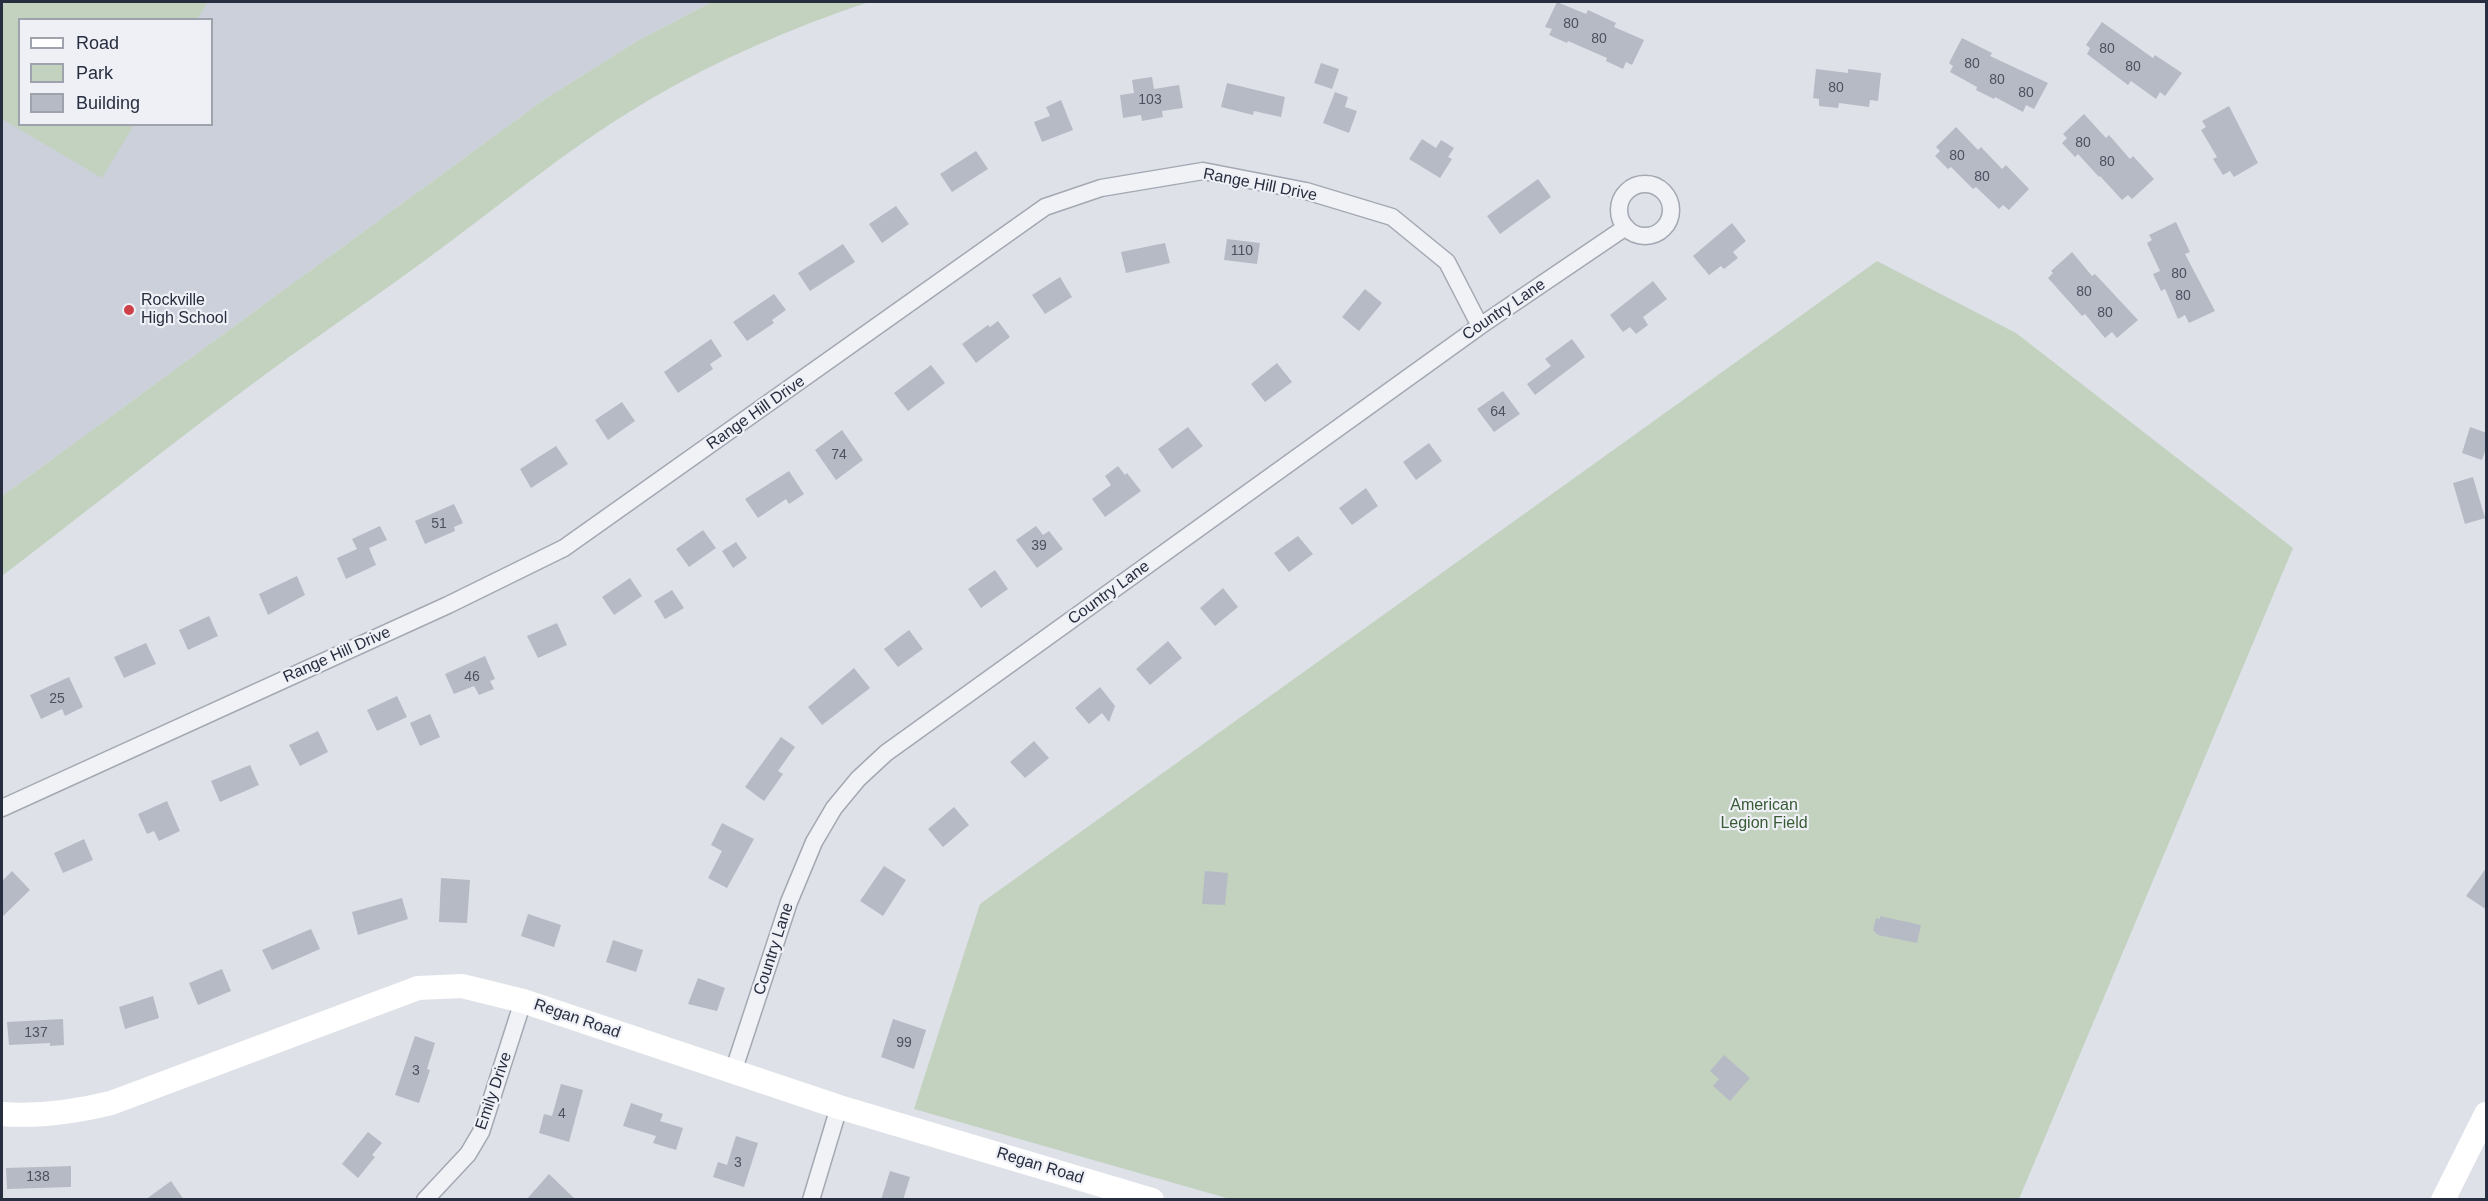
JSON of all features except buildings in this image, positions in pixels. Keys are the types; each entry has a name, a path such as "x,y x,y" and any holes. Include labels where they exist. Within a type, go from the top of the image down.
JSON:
{"street":[{"name":"Range Hill Drive","path":"2,808 448,605 564,548 1045,207 1101,188 1203,171 1306,191 1392,217 1447,262 1480,326"},
{"name":"Country Lane","path":"733,1072 789,902 814,842 834,808 858,779 886,753 1480,326 1626,227"},
{"name":"Regan Road","path":"2,1114 30,1116 80,1110 111,1103 418,988 462,986 523,1001 839,1107 1152,1200"},
{"name":"Emily Drive","path":"425,1200 468,1154 481,1132 523,1001"},
{"path":"811,1200 839,1107"},
{"path":"2443,1200 2487,1114"}],"shaded area":[{"name":"Rockville High School","path":"2,2 712,2 639,40 545,99 2,496"}],"green space":[{"path":"5,2 208,2 198,18 18,18 18,126 133,126 102,178 2,119 2,8"},
{"path":"712,2 869,2 784,33 728,58 675,85 621,117 264,375 2,576 2,496 545,99 639,40"},
{"name":"American Legion Field","path":"1877,261 2016,333 2293,548 2019,1199 1230,1199 914,1109 980,904"}],"place":[{"name":"Rockville High School","path":"129,310"}]}
